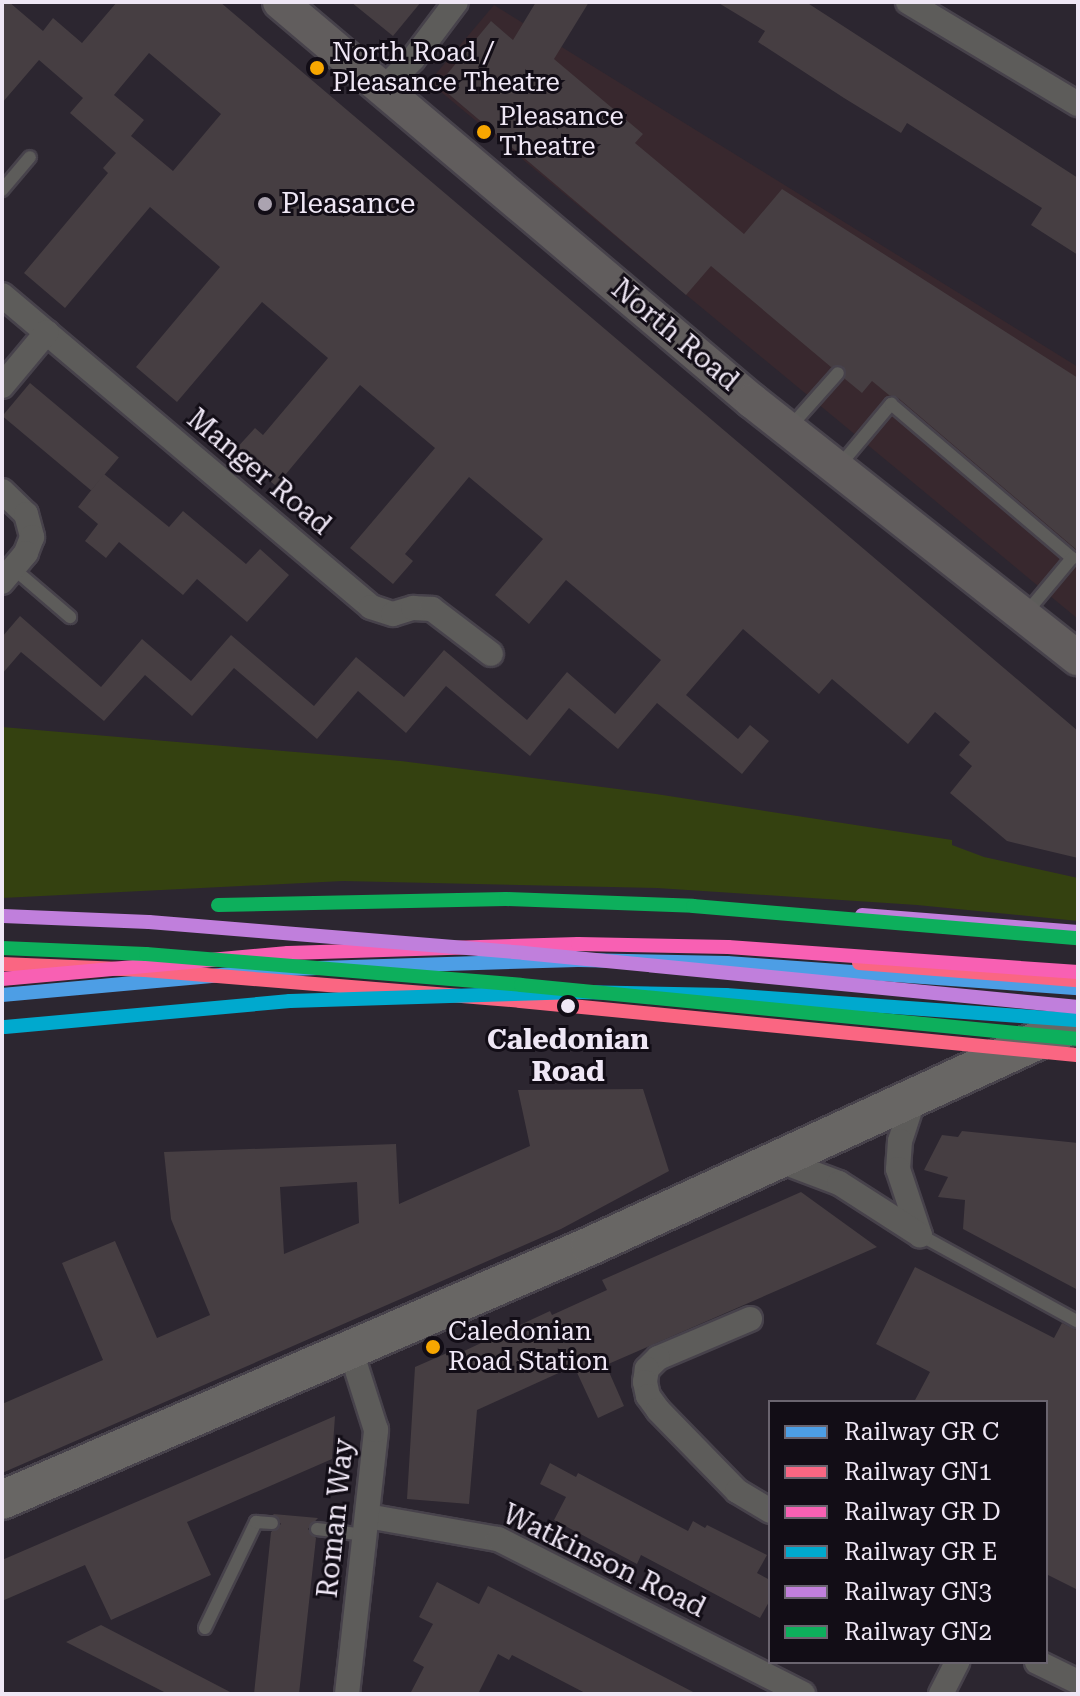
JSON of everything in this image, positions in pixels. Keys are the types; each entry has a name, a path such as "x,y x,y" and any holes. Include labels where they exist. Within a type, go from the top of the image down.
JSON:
{"main road":[{"path":"2,1500 351,1351 1078,1022"}],"street":[{"name":"North Road","path":"280,2 788,429 1078,658"},
{"path":"383,89 413,59 456,2"},
{"path":"908,2 1078,104"},
{"name":"Manger Road","path":"2,295 371,607 393,614 413,608 432,609 491,654"},
{"path":"2,386 47,332"},
{"path":"2,491 26,514 32,537 8,576"},
{"path":"914,1098 900,1141 898,1169 920,1235"},
{"path":"778,1160 839,1183 920,1235"},
{"path":"750,1319 658,1358 647,1369 645,1382 648,1396 669,1421 737,1491 768,1510"},
{"name":"Roman Way","path":"347,1694 376,1430 351,1351"},
{"name":"Watkinson Road","path":"366,1526 498,1539 803,1694"},
{"path":"941,1694 956,1664"},
{"path":"1041,1664 1078,1682"}],"lane":[{"path":"2,190 30,157"},
{"path":"788,429 838,373"},
{"path":"837,468 891,404 1072,558 1024,615"},
{"path":"8,576 70,617"},
{"path":"920,1235 1072,1319"},
{"path":"205,1628 256,1522 272,1523"},
{"path":"317,1529 366,1526"}],"shaded area":[{"path":"494,5 1078,367 1078,619 429,82"}],"green space":[{"path":"2,727 401,761 656,794 952,840 952,845 984,857 1078,878 1078,921 917,905 657,888 343,881 2,898"}],"building":[{"path":"2,2 9,2 43,31 53,18 82,43 117,2 220,2 1078,731 1078,858 1007,841 950,793 972,766 959,755 970,742 935,712 908,744 832,679 819,694 743,629 686,695 738,739 750,725 769,741 742,774 657,703 618,749 569,708 530,756 446,686 406,733 358,691 317,739 234,668 192,716 145,675 104,721 21,652 2,674 2,637 20,616 101,687 142,639 191,681 231,635 314,706 356,657 404,697 444,650 527,720 567,672 615,714 661,660 566,580 529,624 495,595 543,539 469,477 405,554 413,561 393,584 350,548 435,448 360,385 276,486 234,451 255,428 263,435 328,358 262,302 177,402 136,367 220,267 150,207 65,308 24,273 108,173 103,168 116,153 70,113 83,98 39,60 2,103","holes":["149,53 221,114 173,171 131,136 144,120 114,95"]},
{"path":"351,2 421,2 393,36"},
{"path":"536,2 589,2 554,59 643,134 635,143 744,234 782,189 1078,378 1078,551 897,397 889,395 872,381 862,393 845,379 843,366 831,367 711,266 686,295 438,85 491,21 513,40"},
{"path":"717,2 806,2 1078,178 1078,255 1031,225 1042,208 907,123 901,133 844,98 758,42 765,31"},
{"path":"30,383 119,458 91,491 2,416"},
{"path":"104,474 169,527 183,511 246,564 260,549 289,575 247,622 197,579 183,595 119,542 106,558 85,541 98,524 78,507"},
{"path":"643,1089 669,1171 561,1229 2,1473 2,1404 103,1360 62,1263 115,1241 157,1338 210,1315 171,1219 164,1152 396,1144 399,1204 530,1146 518,1090","holes":["357,1182 359,1223 284,1254 280,1187"]},
{"path":"962,1131 1078,1143 1078,1290 963,1229 965,1200 938,1197 948,1177 924,1170 942,1135 958,1137"},
{"path":"801,1192 877,1247 606,1365 624,1406 598,1418 574,1366 477,1410 469,1504 407,1499 415,1367 447,1353 449,1358 550,1311 552,1315 607,1290 602,1280"},
{"path":"915,1267 1054,1338 1062,1323 1078,1331 1078,1590 1048,1575 1048,1400 915,1400 930,1372 876,1344"},
{"path":"335,1416 332,1459 187,1522 211,1575 111,1620 85,1565 2,1601 2,1560"},
{"path":"550,1463 576,1477 578,1473 688,1531 693,1521 705,1528 707,1525 767,1555 757,1573 768,1579 768,1604 760,1618 641,1555 637,1564 554,1520 566,1497 540,1484"},
{"path":"273,1514 318,1518 308,1529 316,1538 299,1694 254,1694 271,1532 281,1524"},
{"path":"437,1582 479,1604 488,1586 697,1694 587,1694 512,1655 509,1660 498,1654 478,1694 410,1694 424,1667 413,1661 433,1624 419,1617"},
{"path":"101,1625 234,1694 168,1694 66,1642"}],"transit line":[{"path":"2,979 288,953 578,944 728,947 1078,972"},
{"path":"2,995 288,969 578,960 727,963 1078,988"},
{"path":"5,1027 290,1001 578,992 726,995 1076,1020"}],"rail line":[{"name":"GN2","path":"218,905 506,899 693,906 1078,938"},
{"name":"GN3","path":"862,915 1078,932"},
{"name":"GN3","path":"3,916 149,922 524,953 1078,1007"},
{"name":"GN2","path":"2,948 146,954 521,985 1078,1039"},
{"name":"GN1","path":"859,963 1077,980"},
{"name":"GN1","path":"2,964 145,970 520,1001 1076,1055"}],"place":[{"name":"North Road / Pleasance Theatre","path":"317,68"},
{"name":"Pleasance Theatre","path":"484,132"},
{"name":"Pleasance","path":"265,204"},
{"name":"Caledonian Road","path":"568,1006"},
{"name":"Caledonian Road Station","path":"433,1347"}]}
